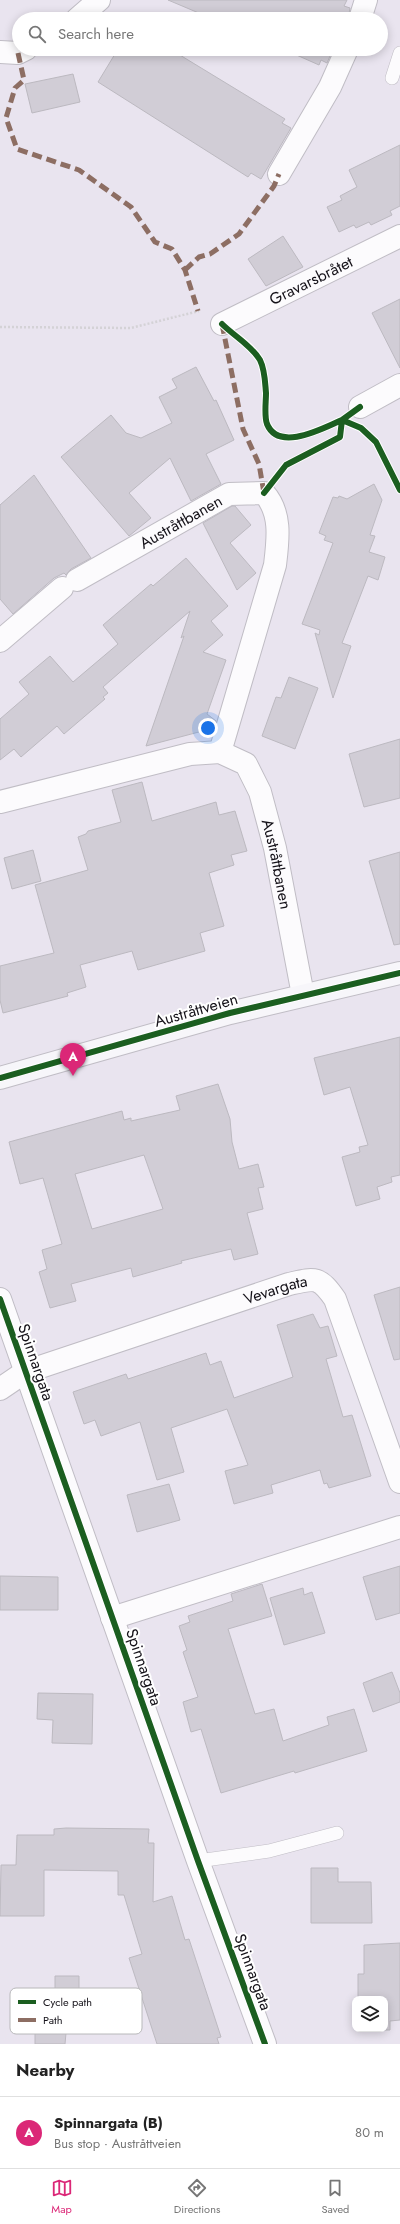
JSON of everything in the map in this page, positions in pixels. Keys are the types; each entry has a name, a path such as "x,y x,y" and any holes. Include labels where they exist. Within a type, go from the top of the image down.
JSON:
{"main road":[{"name":"Austråttveien","path":"0,1078 230,1013 400,973"}],"street":[{"path":"85,12 99,0"},
{"path":"362,12 366,0"},
{"path":"0,52 12,53"},
{"path":"279,174 330,86 344,56"},
{"name":"Gravarsbråtet","path":"222,324 400,236"},
{"path":"360,407 400,385"},
{"name":"Austråttbanen","path":"0,641 70,584 229,494 264,493 272,503 278,535 275,565 220,752"},
{"name":"Austråttbanen","path":"0,802 160,760 190,754 220,752 246,764 260,792 275,848 303,995"},
{"name":"Vevargata","path":"0,1389 25,1372 289,1284 311,1279 325,1285 335,1299 400,1482"},
{"name":"Spinnargata","path":"0,1299 198,1861 265,2044"},
{"name":"Spinnargata","path":"112,1618 400,1527"}],"lane":[{"path":"392,78 400,53"},
{"path":"198,1861 269,1851 337,1833"}],"path":[{"path":"0,327 131,328 198,311 222,324"}],"building":[{"path":"168,0 347,0 344,6 350,8 349,12 196,12"},
{"path":"114,56 182,56 285,119 282,123 291,128 261,179 251,173 248,177 98,82"},
{"path":"299,56 330,56 327,63 321,60 319,65"},
{"path":"73,74 80,102 32,113 25,84"},
{"path":"400,145 400,206 390,211 392,215 371,225 369,222 356,228 354,225 339,232 327,207 342,200 340,196 357,187 349,170"},
{"path":"283,236 303,267 266,286 248,259"},
{"path":"400,299 400,368 372,313"},
{"path":"196,367 214,401 216,400 234,440 206,454 221,484 191,501 170,458 129,493 151,518 129,536 61,457 111,415 126,433 141,438 172,423 159,397 177,388 172,379"},
{"path":"34,475 91,558 71,569 66,575 64,573 54,578 13,614 0,599 0,505"},
{"path":"374,484 382,500 370,535 375,536 369,552 385,557 378,580 368,576 342,643 351,646 333,698 315,633 319,635 320,630 302,624 333,543 324,540 326,536 319,533 333,497 338,498 339,496 347,499"},
{"path":"232,506 235,506 251,525 230,543 256,573 237,590 203,523"},
{"path":"186,558 228,606 211,621 223,635 203,652 226,660 207,714 216,721 214,728 146,746 184,636 181,638 190,611 103,687 108,693 103,697 105,699 64,734 57,726 21,757 14,749 0,760 0,719 29,694 19,682 50,656 73,682 118,644 103,625 151,584 153,586"},
{"path":"289,677 318,688 295,749 262,736 276,697 281,698"},
{"path":"400,739 400,798 364,807 349,754"},
{"path":"142,782 152,821 216,802 219,815 235,811 247,851 231,855 234,865 209,873 224,926 200,933 205,951 138,970 132,951 80,965 86,987 67,993 68,996 3,1013 0,1000 0,966 54,953 35,885 88,870 78,837 86,834 88,831 121,822 112,790"},
{"path":"33,850 41,881 12,889 4,858"},
{"path":"400,852 400,944 394,945 369,861"},
{"path":"400,1037 400,1175 391,1177 392,1182 377,1187 380,1199 356,1206 342,1157 360,1152 359,1147 368,1145 350,1087 324,1095 314,1058"},
{"path":"218,1084 230,1119 232,1142 239,1169 258,1164 264,1187 258,1188 263,1209 247,1213 258,1254 234,1260 231,1249 181,1261 182,1263 133,1277 131,1268 71,1284 76,1301 50,1308 39,1272 47,1269 42,1250 62,1244 43,1178 20,1184 9,1142 122,1111 124,1120 131,1118 131,1121 180,1110 176,1096","holes":["144,1155 163,1209 92,1229 75,1174"]},
{"path":"400,1287 400,1359 394,1360 374,1295"},
{"path":"313,1314 320,1328 328,1326 337,1356 326,1359 343,1417 352,1415 371,1476 329,1488 327,1483 324,1484 320,1470 271,1485 273,1493 234,1504 225,1471 248,1465 227,1409 171,1428 184,1472 157,1480 140,1422 101,1436 95,1420 84,1424 73,1392 126,1374 128,1379 206,1353 210,1365 221,1361 234,1398 293,1377 277,1325"},
{"path":"169,1484 180,1520 137,1532 127,1495"},
{"path":"400,1566 400,1613 376,1620 363,1577"},
{"path":"0,1576 58,1577 58,1610 0,1610"},
{"path":"262,1584 272,1616 228,1629 255,1714 274,1709 283,1741 329,1725 327,1717 354,1709 367,1751 295,1773 294,1771 221,1793 201,1729 191,1732 183,1702 198,1697 183,1652 187,1650 179,1626 190,1622 188,1616 233,1601 231,1594"},
{"path":"303,1588 304,1595 312,1592 325,1633 284,1645 270,1598"},
{"path":"392,1672 400,1693 400,1702 373,1712 363,1683"},
{"path":"38,1693 93,1694 92,1744 52,1743 53,1720 37,1719"},
{"path":"54,1829 149,1829 148,1843 154,1843 153,1902 172,1896 185,1940 189,1939 221,2037 217,2038 219,2044 157,2044 142,1998 142,1988 139,1988 129,1958 142,1954 124,1895 118,1895 118,1871 44,1870 44,1916 0,1916 1,1865 16,1865 17,1835 54,1835"},
{"path":"311,1868 338,1868 338,1882 371,1882 372,1923 311,1923"},
{"path":"400,1943 400,2020 390,2021 390,2030 388,2030 388,1996 358,1996 358,1974 364,1974 364,1945"},
{"path":"55,1976 79,1976 79,1988 55,1988"},
{"path":"35,2034 66,2034 65,2044 35,2044"}],"marked path":[{"path":"19,56 24,80 15,88 6,118 17,149 79,170 131,207 155,242 172,249 185,270 198,311"},
{"path":"185,270 199,257 210,254 239,234 274,186 279,174"},
{"path":"222,324 243,429 259,464 264,493"}],"cycle path":[{"path":"222,324 247,345 260,360 265,380 266,421 273,432 281,437 303,436 342,420 361,428 376,442 400,490"},
{"path":"264,493 286,465 340,437 342,420 360,407"},
{"path":"0,1078 230,1013 400,973"},
{"path":"0,1299 198,1861 265,2044"}],"place":[{"name":"Spinnargata (B)","path":"73,1076"}]}
